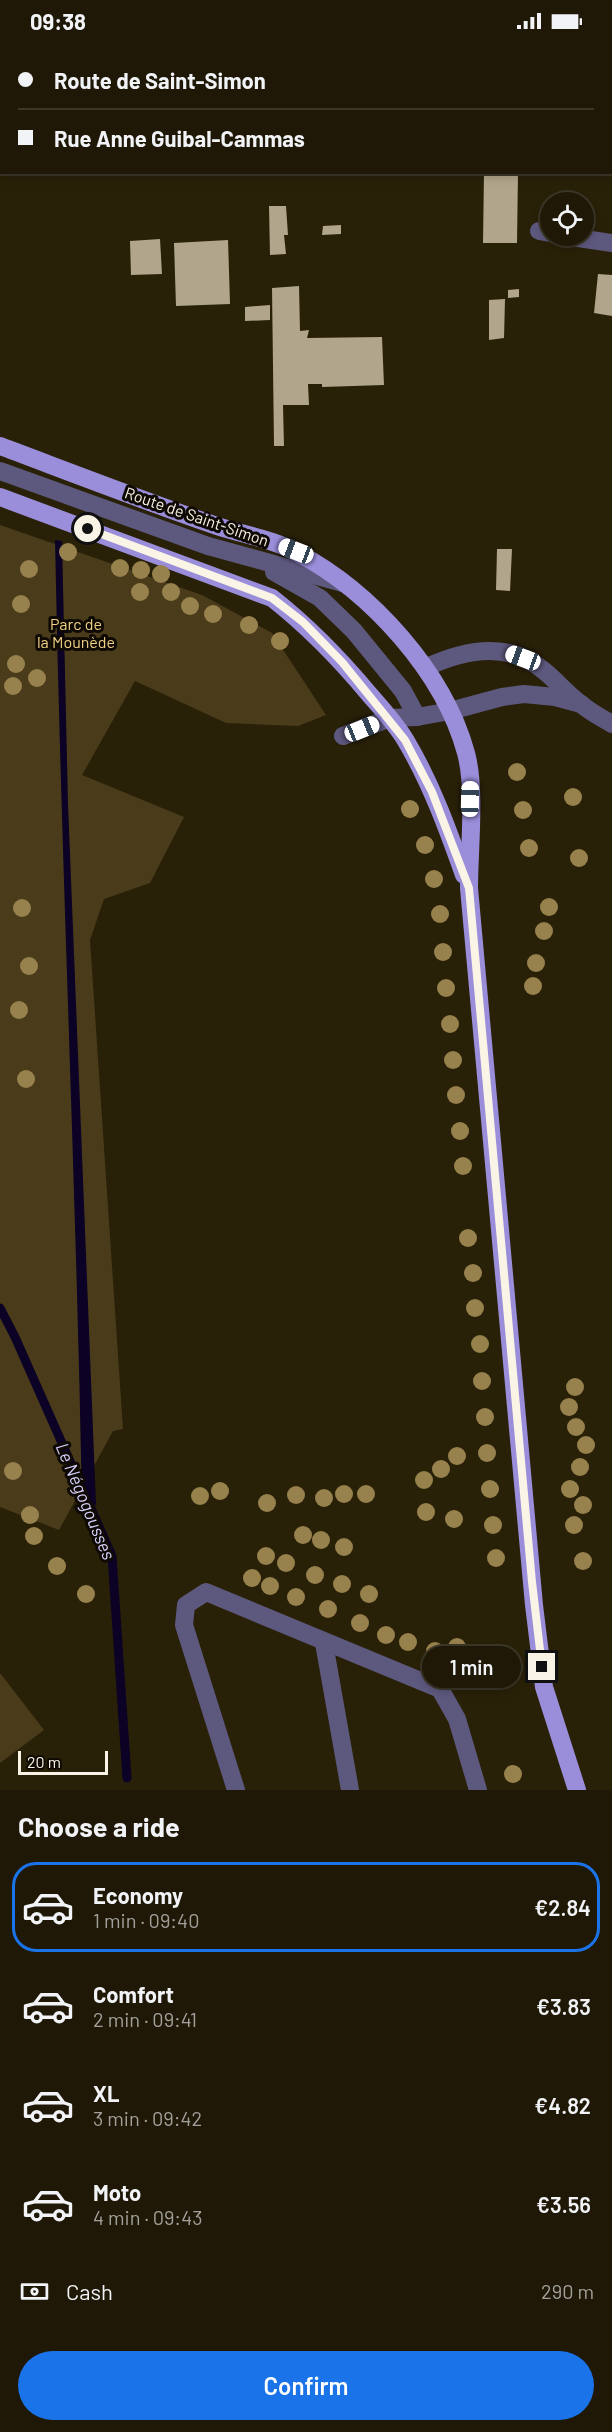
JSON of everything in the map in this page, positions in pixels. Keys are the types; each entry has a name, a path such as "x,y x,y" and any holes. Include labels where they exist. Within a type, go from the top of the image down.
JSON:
{"main road":[{"name":"Route de Saint-Simon","path":"0,446 217,526 296,551 343,584 385,622 434,680 450,711 466,753 470,777 469,888"},
{"path":"0,497 272,598 303,622 328,646 390,718 425,775 469,888 534,1605 544,1687 578,1790"}],"street":[{"path":"594,240 612,243"},
{"path":"0,471 208,546 343,584"},
{"path":"254,560 320,598 354,631 403,691 417,717"},
{"path":"425,668 439,661 490,649 506,652 542,668 581,704 612,724"},
{"path":"343,736 390,718 417,717 524,694 555,697 581,704"},
{"path":"236,1790 184,1624 186,1605 206,1592 324,1643 440,1689 457,1719 478,1790"},
{"path":"324,1643 350,1790"}],"green space":[{"name":"Parc de la Mounède","path":"0,525 202,595 272,633 326,715 298,726 226,723 135,681 82,775 184,817 150,883 104,899 90,940 123,1429 113,1431 59,1530 0,1507"},
{"path":"0,1673 44,1730 0,1763"}],"water":[{"path":"55,540 62,541 68,804 96,1505 82,1502"}],"building":[{"path":"484,174 518,174 517,243 483,243"},
{"path":"269,206 286,206 288,235 284,235 286,254 270,255"},
{"path":"341,225 341,234 322,235 323,226"},
{"path":"160,239 162,274 131,275 130,241"},
{"path":"228,240 230,304 176,306 174,243"},
{"path":"598,274 612,275 612,316 594,313"},
{"path":"299,286 300,331 309,330 307,338 382,337 384,385 322,387 322,384 308,384 309,405 283,405 284,446 274,446 272,288"},
{"path":"519,289 519,297 508,298 508,290"},
{"path":"505,299 504,338 489,340 489,300"},
{"path":"270,305 270,320 245,321 245,307"},
{"path":"497,549 512,549 510,591 496,590"}],"waterway":[{"name":"Le Négogousses","path":"0,1308 112,1556 127,1778"}],"route":[{"path":"88,529 272,598 303,622 328,646 390,718 425,775 440,810 469,888 534,1605 542,1667"}]}
